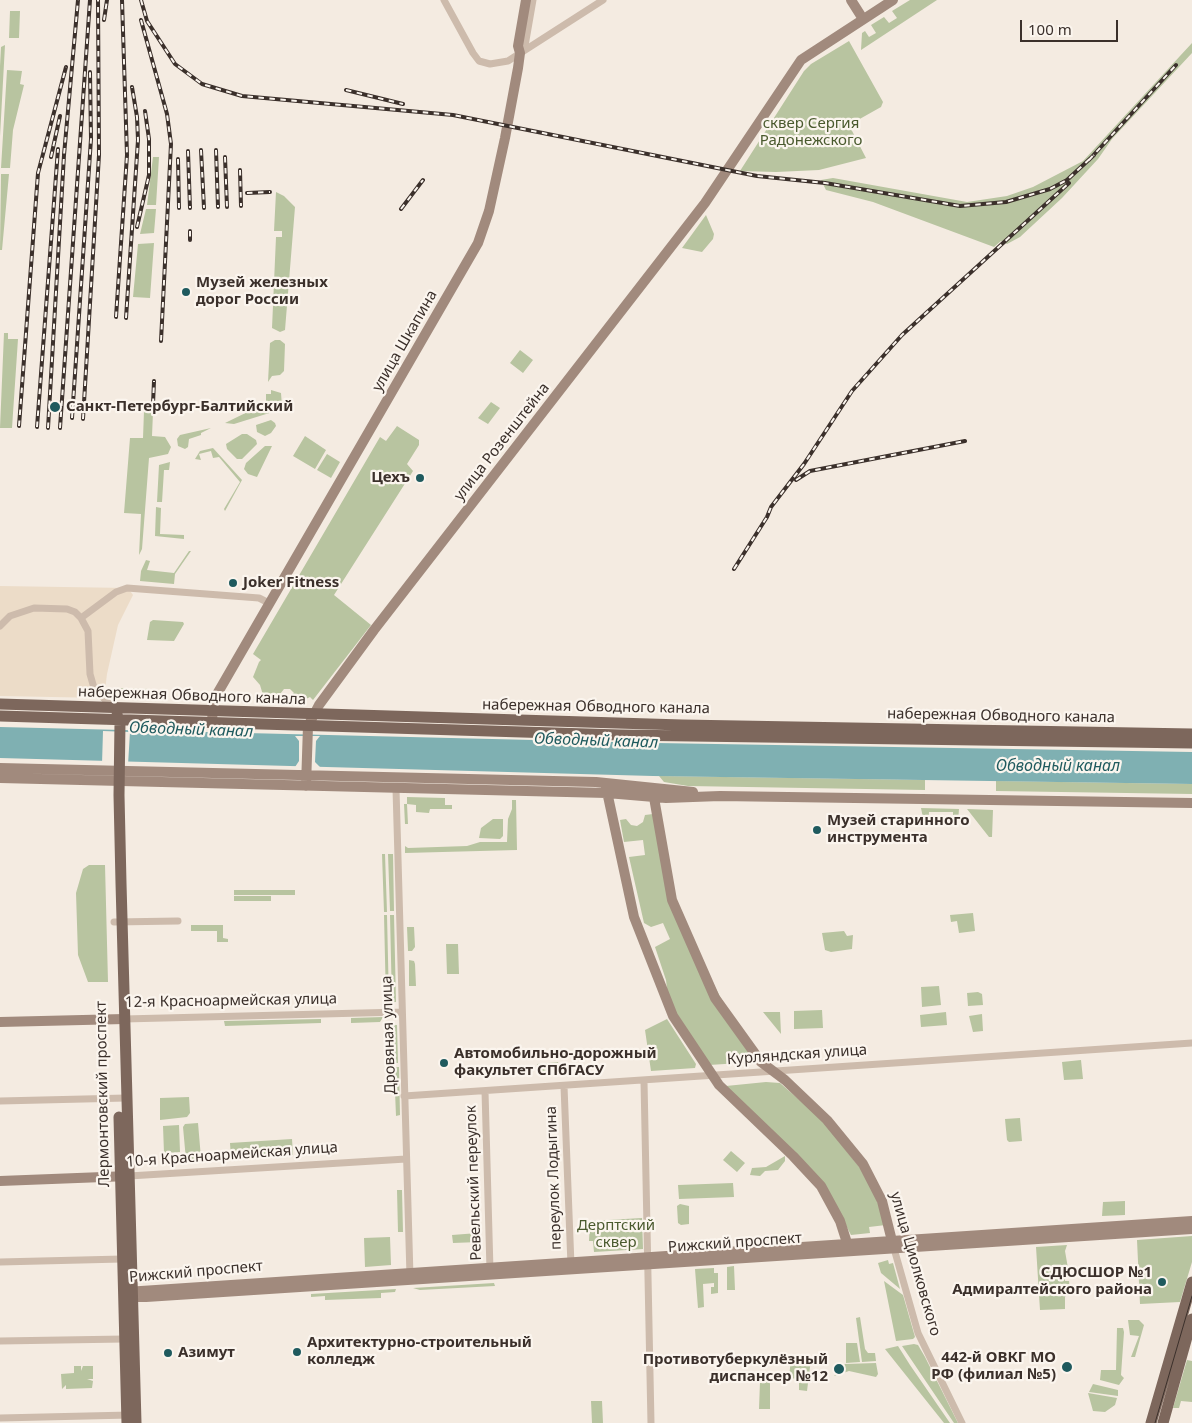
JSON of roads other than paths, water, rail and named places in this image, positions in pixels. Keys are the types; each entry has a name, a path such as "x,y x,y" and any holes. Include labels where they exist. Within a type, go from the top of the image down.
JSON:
{"main road":[{"name":"улица Шкапина","path":"212,718 213,701 478,244 492,201 520,53 518,46 526,0"},
{"path":"851,0 863,19"},
{"name":"улица Розенштейна","path":"307,731 319,705 390,609 728,171 801,60 893,0"},
{"name":"набережная Обводного канала","path":"0,704 114,709 212,718 307,731 1192,744"},
{"path":"114,709 116,726"},
{"name":"набережная Обводного канала","path":"0,716 116,726 212,718 314,715 692,725 1192,734"},
{"name":"Лермонтовский проспект","path":"116,726 115,772 120,1019 131,1419"},
{"path":"306,777 307,731"},
{"path":"0,768 606,788 699,798 720,796 1192,803"},
{"path":"0,778 115,772"},
{"path":"306,777 396,789 606,788"},
{"path":"606,788 634,917 673,1016 712,1076 726,1093 815,1179 837,1214 849,1247"},
{"name":"улица Циолковского","path":"653,793 672,900 716,998 761,1062 785,1080 827,1120 863,1164 882,1201 892,1244"},
{"name":"12-я Красноармейская улица","path":"0,1022 120,1019"},
{"name":"Лермонтовский проспект","path":"124,1177 122,1259 128,1294 124,1339 131,1419"},
{"name":"10-я Красноармейская улица","path":"0,1181 124,1177"},
{"name":"Рижский проспект","path":"128,1294 849,1247 1192,1221"},
{"name":"Рижский проспект","path":"892,1244 1192,1229"},
{"path":"1151,1423 1192,1282"},
{"path":"1163,1423 1192,1319"}],"street":[{"path":"444,0 479,61 490,64 503,63 603,0"},
{"path":"520,53 525,46 533,0"},
{"path":"81,618 121,589 136,588 259,598 269,603"},
{"path":"0,626 10,616 34,608 66,609 81,618 90,638 91,682 97,692 114,709"},
{"name":"Дровяная улица","path":"396,789 410,1276"},
{"path":"118,922 178,921"},
{"name":"12-я Красноармейская улица","path":"120,1019 402,1012"},
{"name":"Курляндская улица","path":"404,1096 1192,1043"},
{"path":"644,1081 651,1423"},
{"name":"переулок Лодыгина","path":"564,1086 571,1265"},
{"name":"Ревельский переулок","path":"485,1091 490,1270"},
{"path":"0,1100 122,1098"},
{"name":"10-я Красноармейская улица","path":"124,1177 406,1159"},
{"name":"улица Циолковского","path":"892,1244 918,1333 962,1423"},
{"path":"0,1262 122,1259"},
{"path":"0,1341 124,1339"},
{"path":"0,1418 131,1419"}],"water":[{"name":"Обводный канал","path":"0,727 656,743 1192,752 1192,784 653,776 0,758"}],"tram line":[{"path":"1155,1423 1192,1296"}],"railway":[{"path":"48,428 64,155 78,0"},
{"path":"60,428 90,0"},
{"path":"83,419 99,155 98,0"},
{"path":"104,20 107,0"},
{"path":"116,317 127,155 122,0"},
{"path":"141,0 147,21 175,64 202,84 242,96 453,115 757,176 825,183 960,206 1006,202 1050,189 1067,180 1094,155"},
{"path":"141,20 167,114 171,144 161,341"},
{"path":"1089,160 1176,65"},
{"path":"19,426 38,173 66,67"},
{"path":"72,418 91,139 90,72"},
{"path":"126,318 138,140 137,117 132,87"},
{"path":"346,90 403,104"},
{"path":"137,227 149,175 149,139 145,111"},
{"path":"51,157 60,116"},
{"path":"37,427 58,149"},
{"path":"201,150 204,208"},
{"path":"216,150 218,207"},
{"path":"188,151 190,208"},
{"path":"225,157 227,207"},
{"path":"178,159 179,208"},
{"path":"240,170 241,206"},
{"path":"401,209 423,180"},
{"path":"734,569 767,517 771,507 804,464 852,391 902,335 1069,183"},
{"path":"247,193 270,192"},
{"path":"190,231 190,240"},
{"path":"153,404 154,381"},
{"path":"796,480 810,471 965,441"}],"place":[{"name":"Музей железных дорог России","path":"186,292"},
{"name":"Санкт-Петербург-Балтийский","path":"55,407"},
{"name":"Цехъ","path":"420,478"},
{"name":"Joker Fitness","path":"233,583"},
{"name":"Музей старинного инструмента","path":"817,830"},
{"name":"Автомобильно-дорожный факультет СПбГАСУ","path":"444,1063"},
{"name":"СДЮСШОР №1 Адмиралтейского района","path":"1162,1282"},
{"name":"Архитектурно-строительный колледж","path":"297,1352"},
{"name":"Азимут","path":"168,1353"},
{"name":"442-й ОВКГ МО РФ (филиал №5)","path":"1067,1367"},
{"name":"Противотуберкулёзный диспансер №12","path":"839,1369"}],"park label":[{"name":"сквер Сергия Радонежского","path":"811,132"},
{"name":"Дерптский сквер","path":"616,1234"}]}
